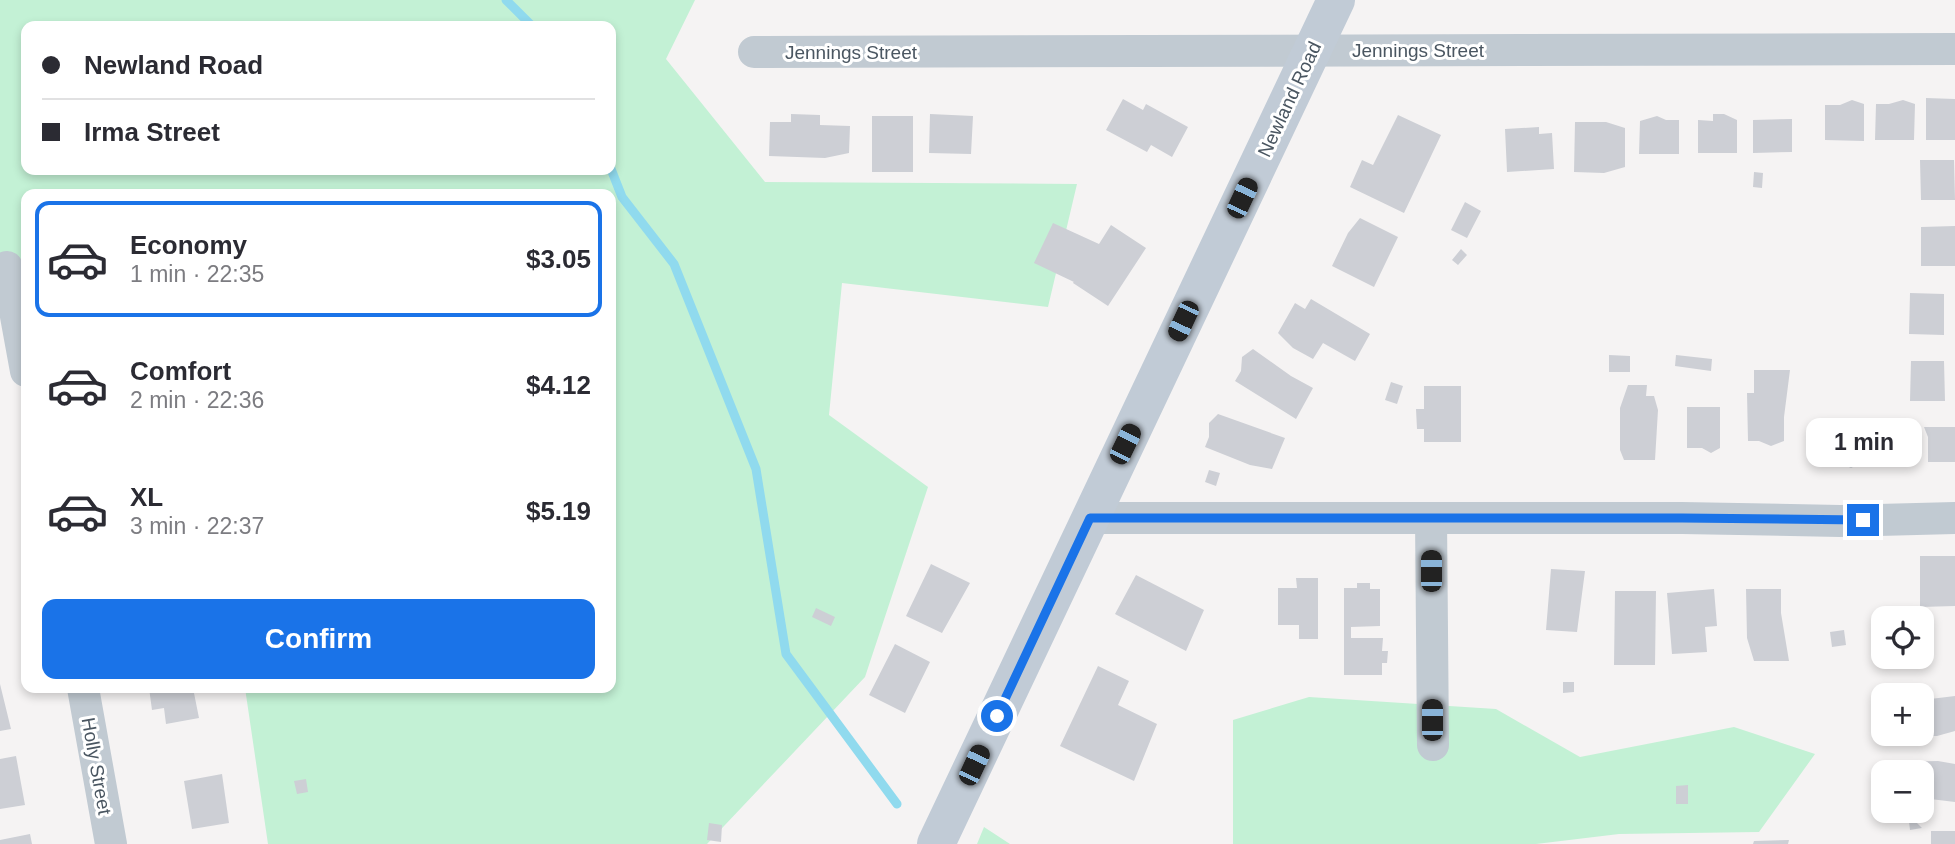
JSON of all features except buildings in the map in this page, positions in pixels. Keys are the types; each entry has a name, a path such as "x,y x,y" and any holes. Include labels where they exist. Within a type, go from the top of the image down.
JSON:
{"street":[{"name":"Newland Road","path":"936,844 1336,0"},
{"name":"Jennings Street","path":"754,52 1955,49"},
{"path":"7,267 21,344"},
{"path":"1090,518 1682,518 1840,521 1955,518"},
{"path":"1431,518 1433,745"},
{"name":"Holly Street","path":"84,693 111,844"}],"green space":[{"path":"0,0 695,0 666,59 765,182 1077,184 1048,307 842,283 829,415 928,487 865,677 707,844 268,844 246,693 616,693 616,189 21,189 21,269 0,271"},
{"path":"1309,697 1496,709 1580,757 1734,727 1815,754 1759,832 1619,834 1536,844 1233,844 1233,720"},
{"path":"984,827 1010,844 977,844"}],"waterway":[{"path":"506,0 527,21"},
{"path":"613,175 622,197 674,264 756,469 786,654 897,804"}],"route":[{"path":"997,716 1090,518 1863,520"}]}
